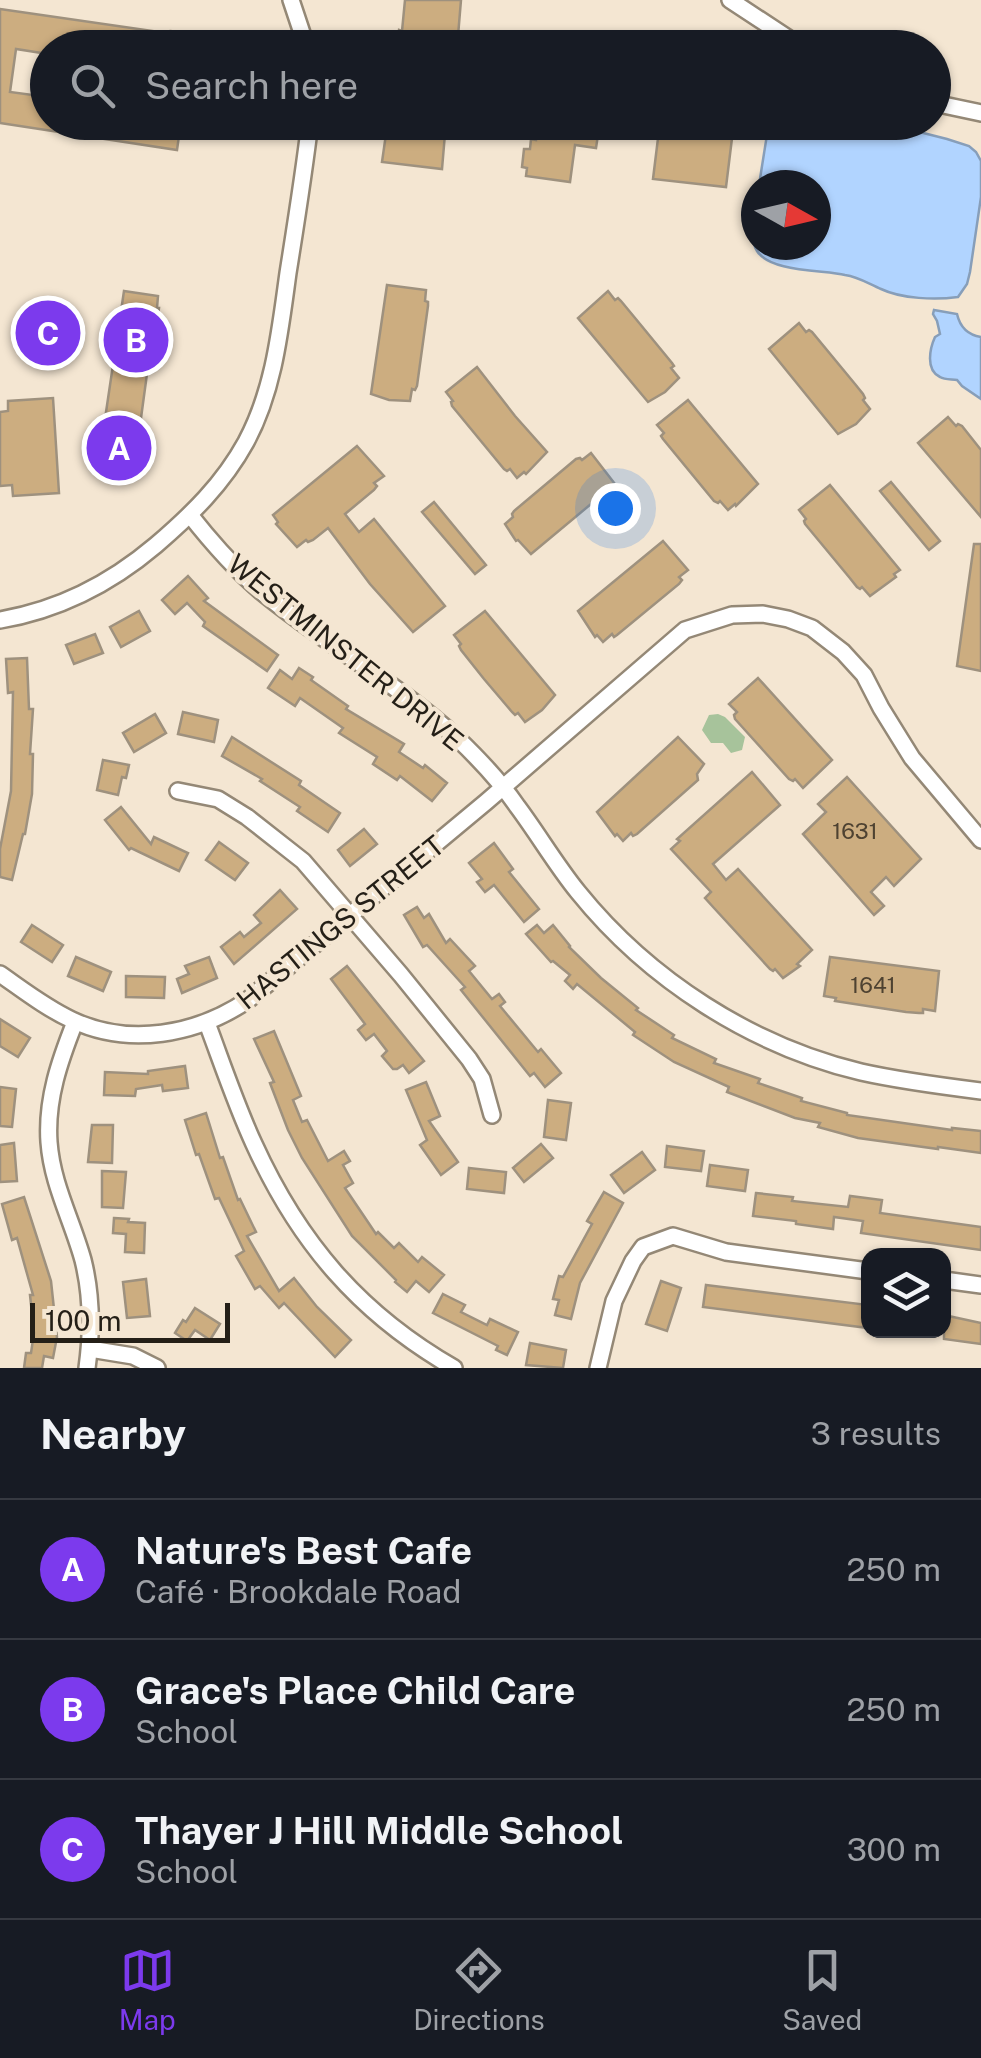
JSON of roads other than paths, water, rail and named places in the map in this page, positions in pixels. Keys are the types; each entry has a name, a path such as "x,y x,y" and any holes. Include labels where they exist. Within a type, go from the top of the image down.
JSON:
{"street":[{"path":"291,0 301,30"},
{"path":"740,2 778,30"},
{"path":"951,107 981,113"},
{"path":"0,620 49,608 96,587 190,516 236,460 258,417 275,359 307,140"},
{"name":"WESTMINSTER DRIVE","path":"190,516 261,591 456,737 503,788 565,875 613,931 675,984 758,1035 828,1063 894,1079 981,1092"},
{"path":"503,788 685,630 732,614 763,614 812,628 844,652 864,676 912,758 981,840"},
{"name":"HASTINGS STREET","path":"0,974 75,1022 101,1030 143,1034 207,1022 248,1000 503,788"},
{"path":"178,791 218,799 303,861 469,1060 482,1079 492,1115"},
{"path":"75,1022 54,1083 50,1143 60,1196 87,1278 88,1368"},
{"path":"207,1022 252,1140 308,1241 374,1313 449,1367"},
{"path":"598,1368 614,1301 643,1247 673,1236 726,1252 861,1269"},
{"path":"951,1281 981,1286"},
{"path":"90,1349 133,1356 157,1368"}],"water":[{"path":"766,140 950,140 969,146 981,161 981,197 970,272 958,297 899,295 850,276 768,260 831,260 831,170 761,170"},
{"path":"934,310 957,314 965,330 981,337 981,399 957,380 942,378 932,369 932,347 940,334"}],"place":[{"name":"Thayer J Hill Middle School","path":"48,333"},
{"name":"Grace's Place Child Care","path":"136,340"},
{"name":"Nature's Best Cafe","path":"119,448"}]}
